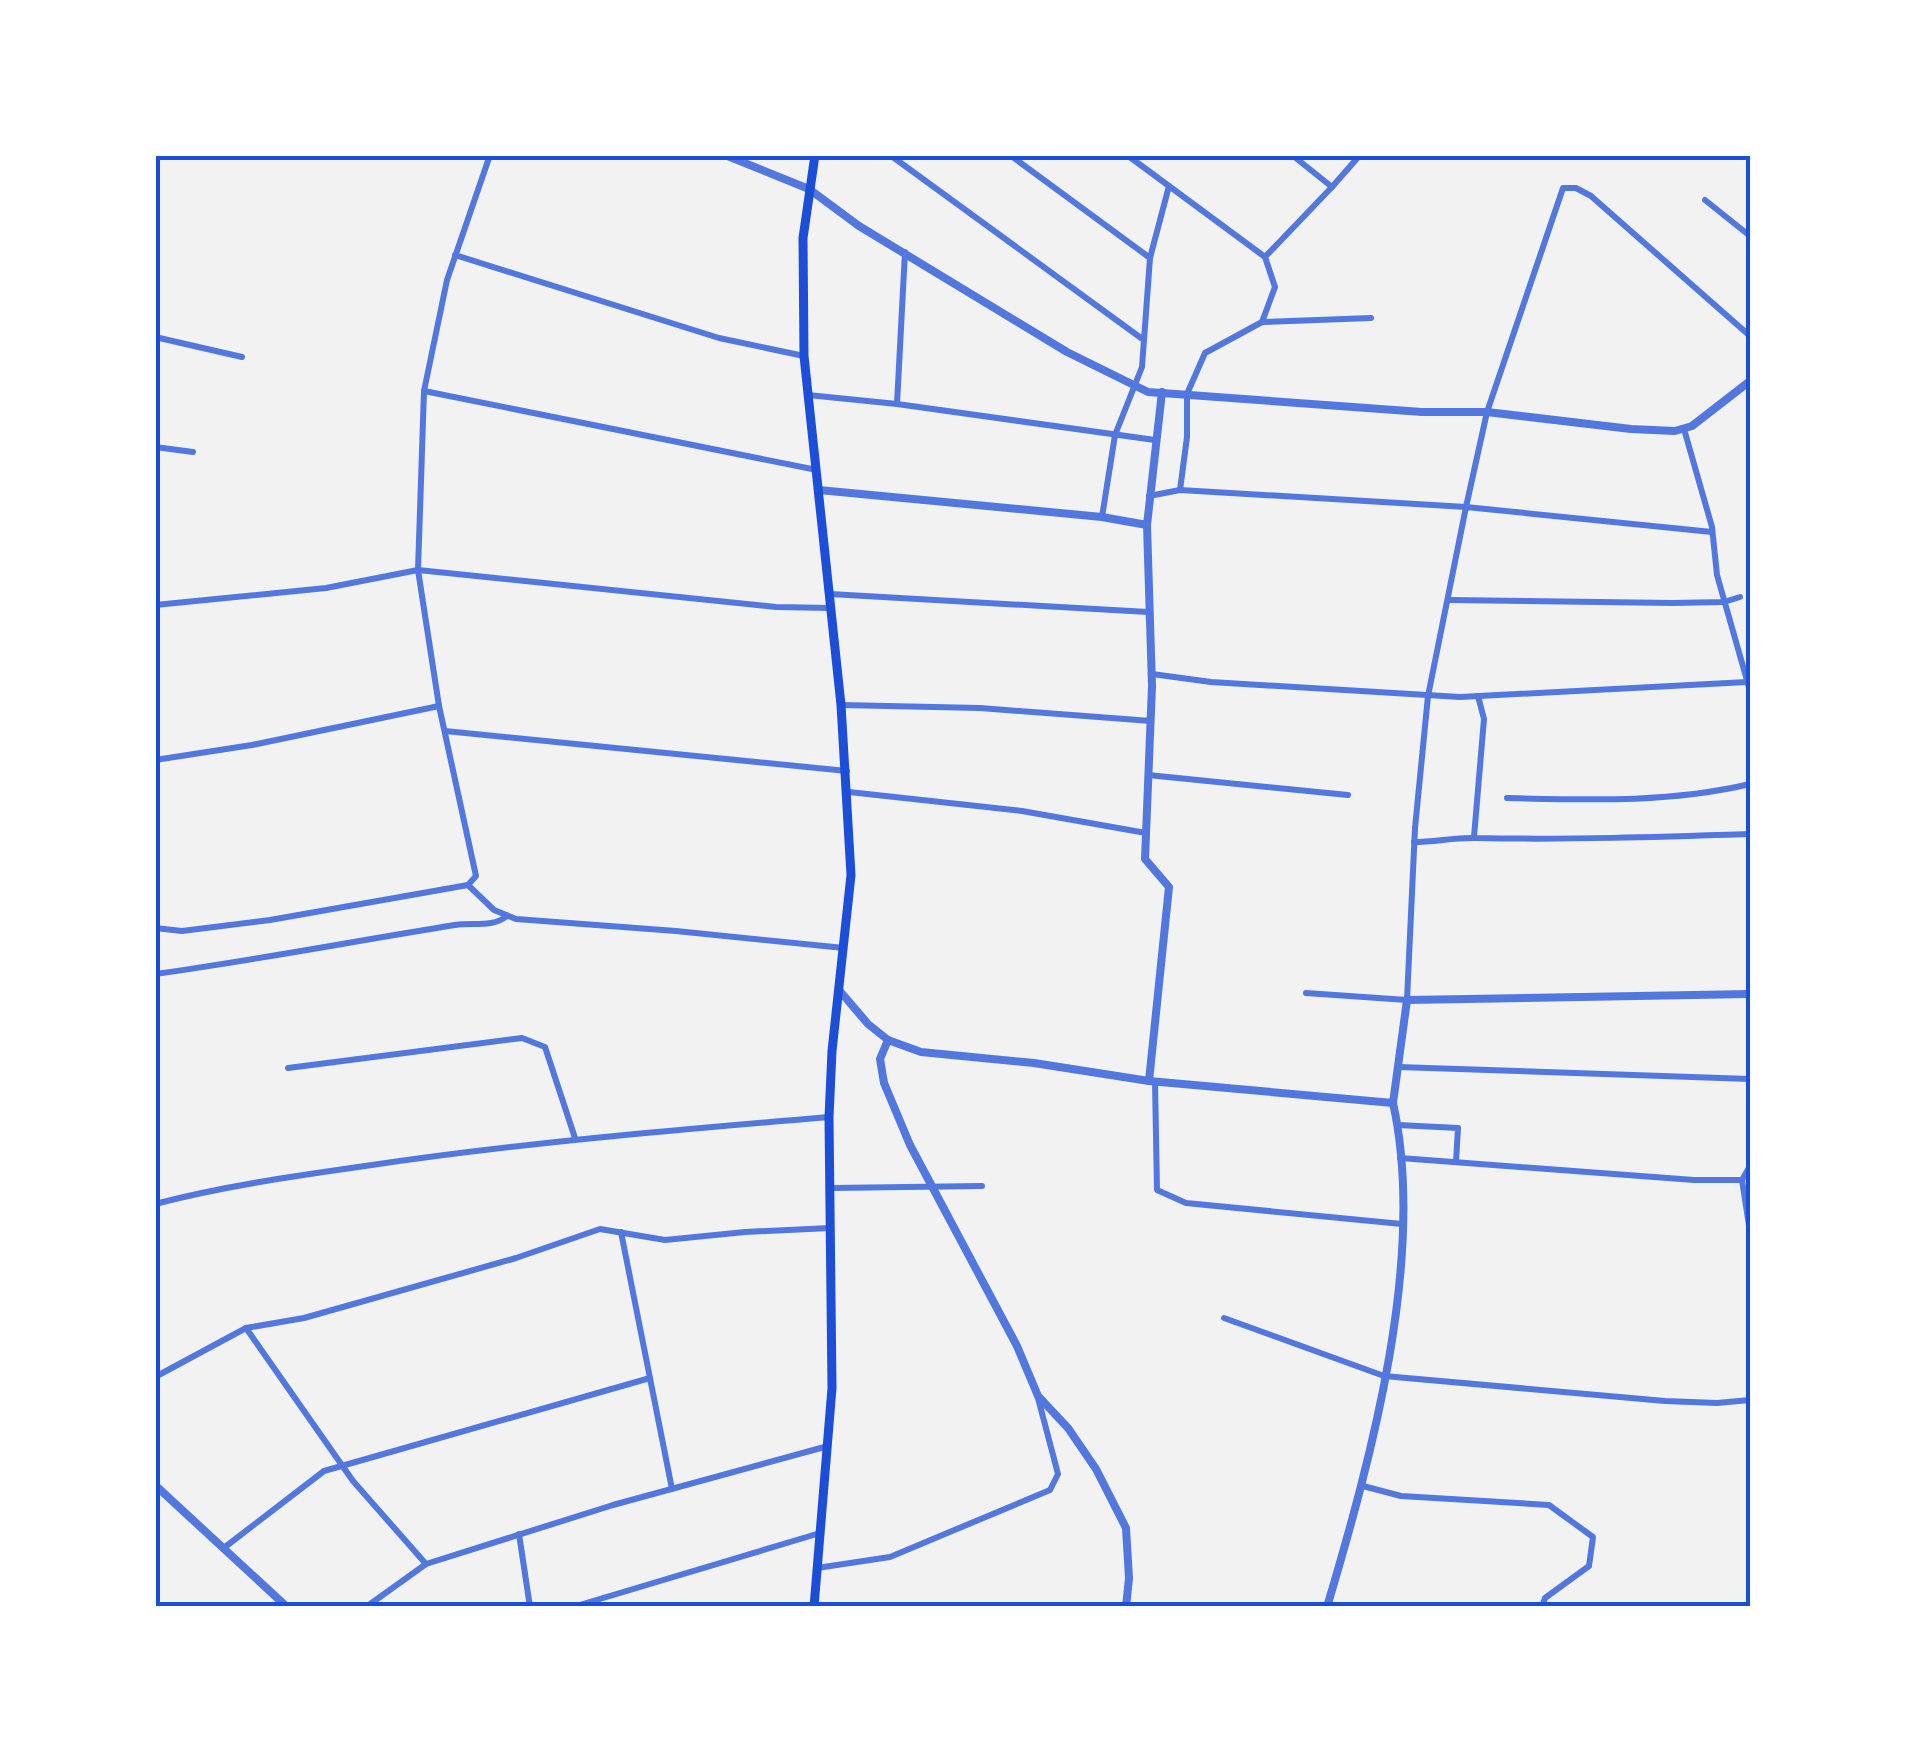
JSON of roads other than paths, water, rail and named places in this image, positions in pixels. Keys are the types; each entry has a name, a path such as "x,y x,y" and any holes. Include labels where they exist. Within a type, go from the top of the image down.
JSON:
{"main road":[{"path":"814,1607 832,1388 829,1117 852,875 841,705 804,356 801,282 815,155"}],"street":[{"path":"155,928 182,931 270,920 468,886 476,876 439,706 418,570 424,391 447,280 490,155"},
{"path":"725,155 809,188 859,226 1067,352 1134,387 1422,412 1487,412 1631,429 1684,428 1716,409 1750,381"},
{"path":"890,155 1142,339"},
{"path":"1010,155 1150,258"},
{"path":"1128,155 1264,257 1275,287 1262,322"},
{"path":"1292,155 1332,188"},
{"path":"1264,257 1360,155"},
{"path":"1102,517 1115,434 1142,366 1150,258 1169,186"},
{"path":"1328,1607 1363,1486 1401,1269 1400,1158 1393,1104 1406,1000 1414,842 1428,696 1487,412 1563,188 1576,188 1591,196 1750,336"},
{"path":"1705,200 1750,236"},
{"path":"897,404 905,252"},
{"path":"456,255 719,338 804,356"},
{"path":"1180,490 1187,436 1187,394 1205,352 1262,322 1371,318"},
{"path":"155,338 242,357"},
{"path":"424,391 817,470"},
{"path":"1162,392 1147,525 1152,674 1145,860 1169,888 1152,1082 1157,1190 1186,1202 1402,1224"},
{"path":"808,394 1155,440"},
{"path":"1152,674 1211,682 1428,696 1748,687 1717,575 1712,532 1684,428"},
{"path":"155,447 194,452"},
{"path":"819,490 1102,517 1147,525"},
{"path":"1148,497 1180,490 1466,507 1712,532"},
{"path":"155,606 326,588 418,570 776,607 831,608"},
{"path":"830,594 1148,612"},
{"path":"1449,600 1724,602 1740,597"},
{"path":"1474,837 1484,720 1478,696"},
{"path":"841,705 980,708 1151,720"},
{"path":"155,760 252,745 439,706"},
{"path":"445,731 847,772"},
{"path":"1147,775 1348,795"},
{"path":"1507,798 1617,800 1709,794 1750,784"},
{"path":"848,792 1022,811 1146,834"},
{"path":"1414,842 1474,837 1538,840 1750,834"},
{"path":"468,886 494,910 516,920 844,948"},
{"path":"155,974 281,957 461,924 500,922 508,916"},
{"path":"839,990 868,1024 888,1040 922,1052 1034,1063 1152,1082 1393,1104"},
{"path":"1306,993 1406,1000 1750,994"},
{"path":"288,1068 522,1038 545,1048 575,1138"},
{"path":"817,1568 890,1558 1050,1490 1058,1474 1038,1396 1016,1346 932,1186 884,1083 880,1058 888,1040"},
{"path":"1398,1066 1750,1079"},
{"path":"155,1204 276,1178 575,1138 829,1117"},
{"path":"1398,1125 1458,1128 1456,1162"},
{"path":"1400,1158 1742,1180"},
{"path":"1750,1166 1742,1180 1750,1232"},
{"path":"832,1188 982,1186"},
{"path":"155,1377 246,1328 338,1309 516,1258 600,1229 665,1240 833,1228"},
{"path":"621,1232 672,1490"},
{"path":"1224,1318 1384,1376 1665,1401 1750,1400"},
{"path":"246,1328 343,1468 426,1564"},
{"path":"225,1547 324,1472 650,1378"},
{"path":"1038,1396 1078,1442 1126,1528 1126,1607"},
{"path":"366,1607 426,1564 828,1446"},
{"path":"155,1485 287,1607"},
{"path":"1363,1486 1401,1496 1550,1505 1593,1537 1593,1550 1589,1566 1544,1602"},
{"path":"573,1607 820,1533"},
{"path":"519,1534 530,1607"},
{"path":"1239,1607 1272,1607"}]}
